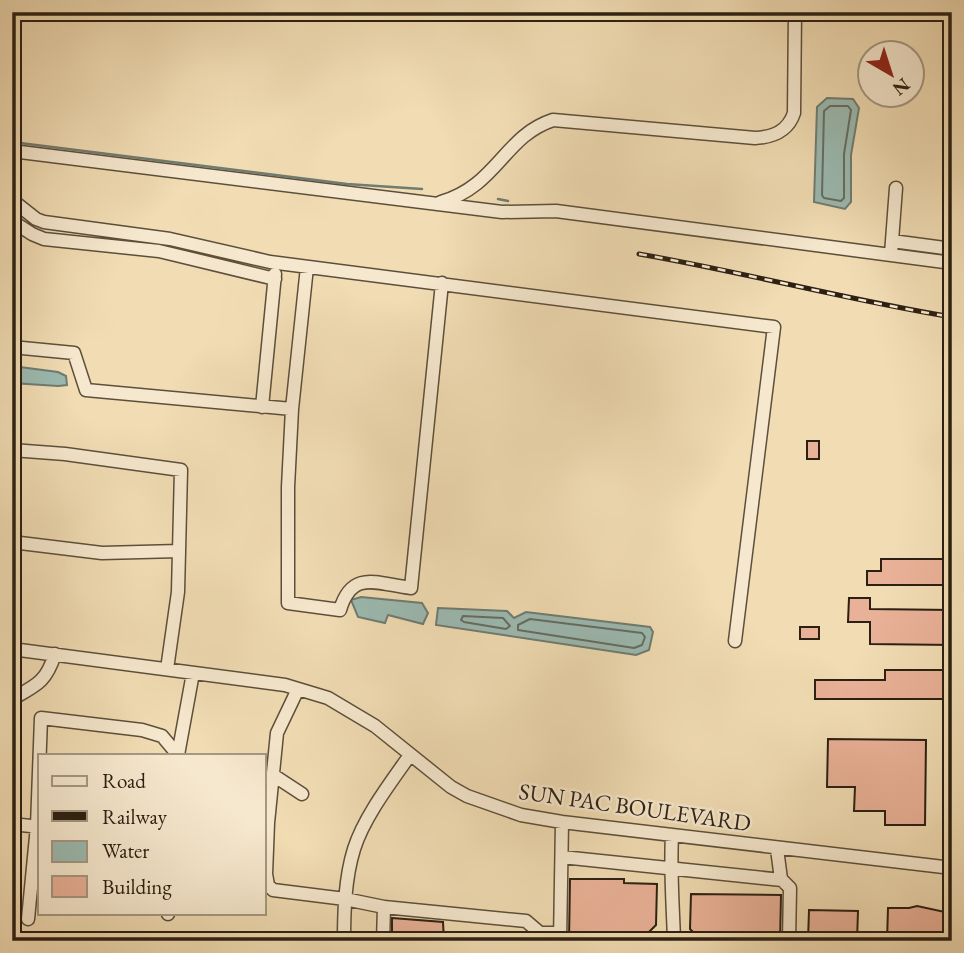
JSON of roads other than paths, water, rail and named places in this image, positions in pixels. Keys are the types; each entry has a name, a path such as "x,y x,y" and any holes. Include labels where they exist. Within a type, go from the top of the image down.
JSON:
{"street":[{"path":"434,204 455,198 474,187 527,133 553,120 755,138 767,137 784,130 794,113 795,12"},
{"path":"12,151 502,212 556,211 952,263"},
{"path":"891,254 896,188"},
{"path":"12,200 44,222 170,239 276,263 774,327 735,642"},
{"path":"12,221 44,239 159,251 275,279"},
{"path":"892,241 952,249"},
{"path":"262,407 276,263"},
{"path":"307,267 292,409 288,487 288,603 340,610 347,590 359,582 411,588 442,283"},
{"path":"12,347 74,353 86,390 292,409"},
{"path":"12,450 65,454 181,470 178,592 167,669"},
{"path":"12,542 102,553 179,551"},
{"name":"SUN PAC BOULEVARD","path":"12,649 285,685 328,698 375,726 451,787 467,796 521,815 777,849 952,868"},
{"path":"12,699 41,682 50,673 55,654"},
{"path":"178,754 194,673"},
{"path":"298,690 277,733 266,874 268,885 273,890 345,898 384,907 526,921 540,933 560,937 562,822"},
{"path":"40,754 41,718 142,730 162,736 177,754"},
{"path":"344,941 345,898 354,848 380,797 410,755"},
{"path":"273,775 302,794"},
{"path":"12,824 38,826"},
{"path":"28,919 38,834"},
{"path":"672,836 670,867 674,941"},
{"path":"777,849 782,880 790,888 789,941"},
{"path":"562,857 782,880"},
{"path":"383,941 384,907"}],"water":[{"path":"827,98 853,99 856,108 859,108 851,155 851,202 845,209 814,202 817,107"},
{"path":"12,366 58,372 66,376 67,385 12,383"},
{"path":"361,597 422,603 428,613 423,624 388,615 385,623 358,617 351,600"},
{"path":"438,608 507,611 514,618 526,612 650,627 653,632 649,650 636,655 436,625"}],"waterway":[{"path":"12,142 347,184 422,189"},
{"path":"498,199 508,201"}],"railway":[{"path":"639,254 952,317"}]}
